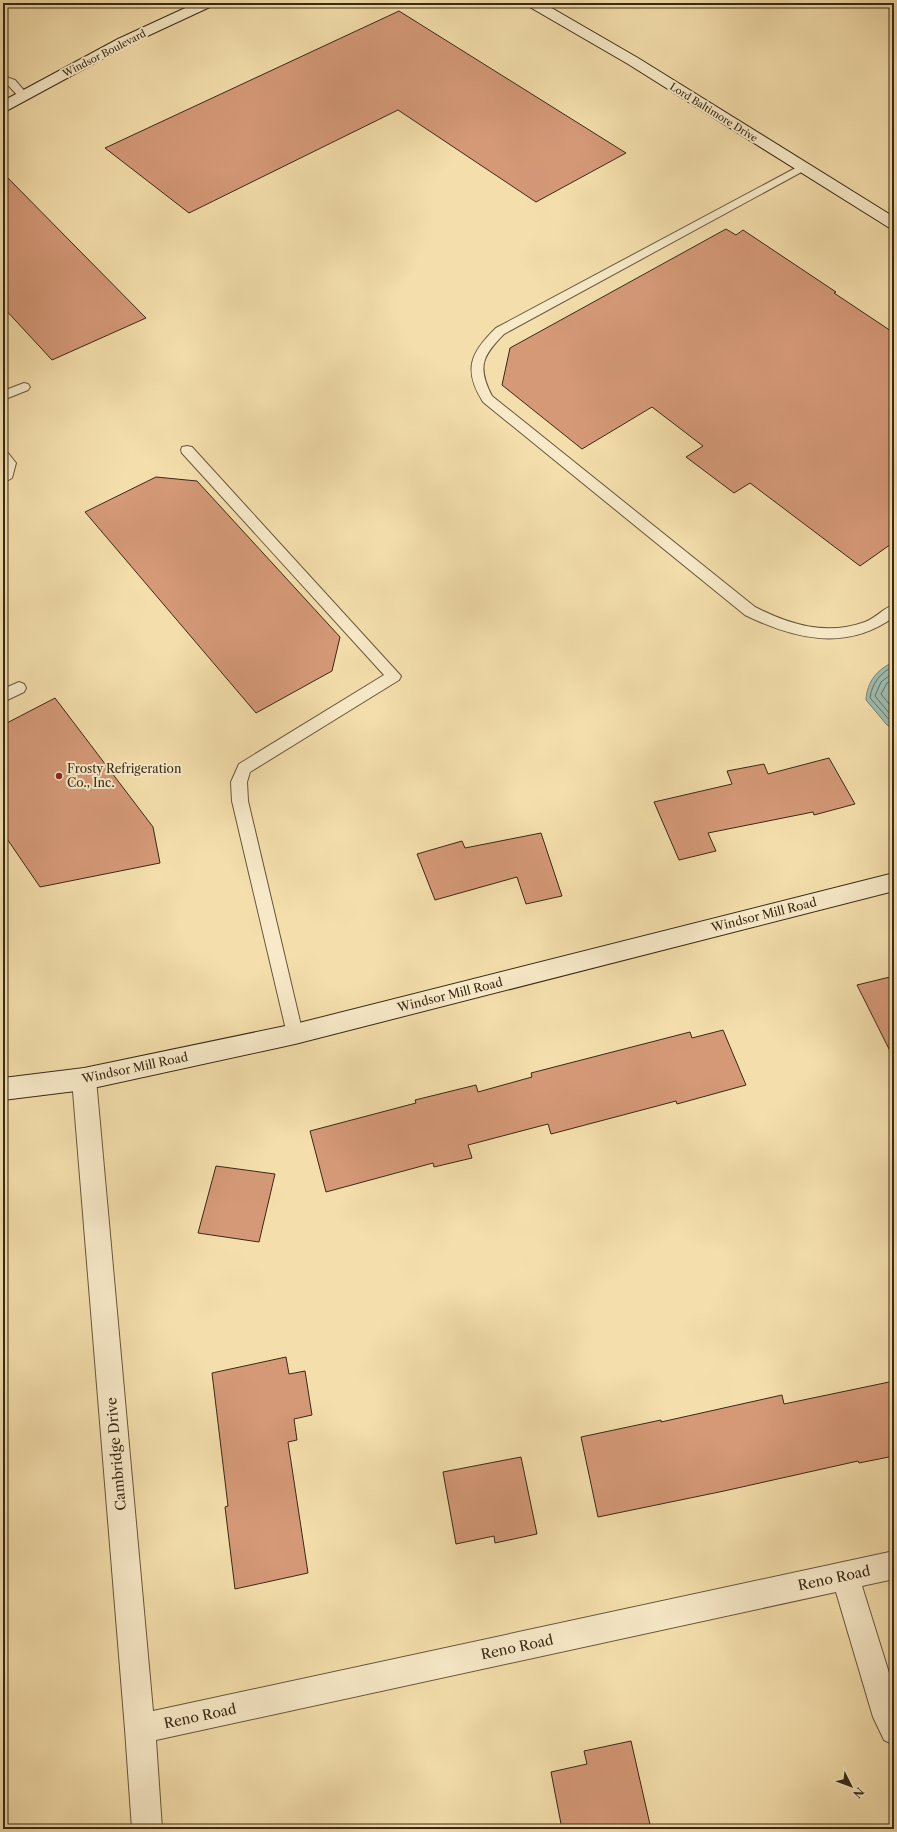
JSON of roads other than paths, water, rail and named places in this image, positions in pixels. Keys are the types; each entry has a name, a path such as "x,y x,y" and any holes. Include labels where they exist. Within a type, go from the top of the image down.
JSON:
{"main road":[{"name":"Windsor Boulevard","path":"3,107 23,94 124,42 207,3"},
{"name":"Lord Baltimore Drive","path":"533,3 633,61 894,224"},
{"name":"Windsor Mill Road","path":"3,1088 84,1079 294,1034 894,882"},
{"name":"Cambridge Drive","path":"84,1079 140,1729 147,1829"},
{"name":"Reno Road","path":"140,1729 894,1565"},
{"path":"845,1576 888,1717 894,1730"}],"lane":[{"path":"3,79 10,82 23,94"},
{"path":"804,167 500,332 485,345 476,361 478,383 487,399 750,611 774,624 802,633 823,635 848,632 873,625 894,610"},
{"path":"3,396 24,387"},
{"path":"187,450 394,676 244,768 239,782 240,802 294,1034"},
{"path":"3,456 9,463 7,475 3,478"},
{"path":"3,696 19,688"}],"water":[{"path":"894,662 894,730 887,725 866,700 868,687 874,677 883,668"}],"place":[{"name":"Frosty Refrigeration Co., Inc.","path":"59,776"}]}
